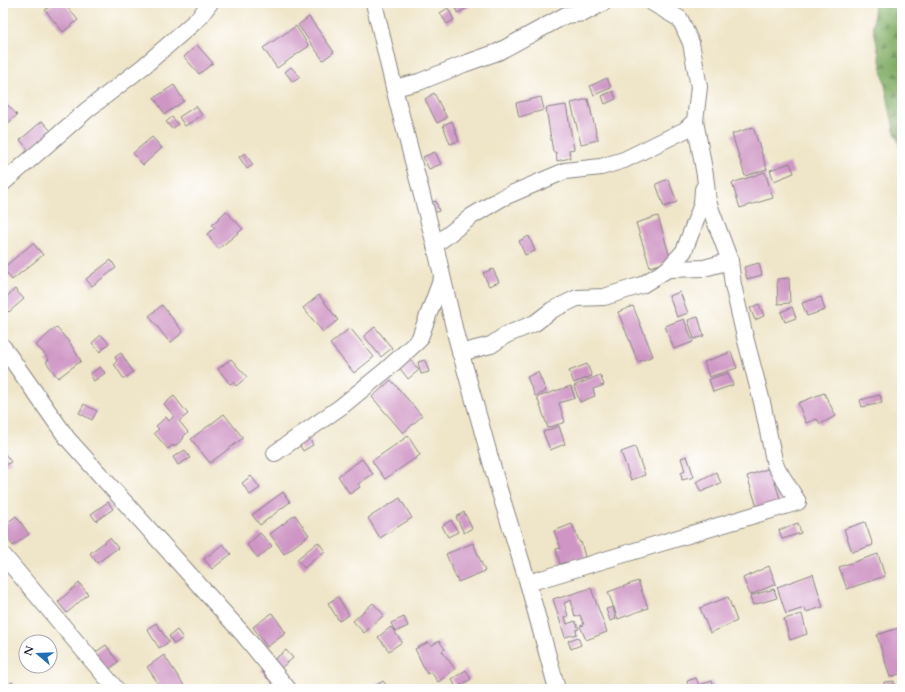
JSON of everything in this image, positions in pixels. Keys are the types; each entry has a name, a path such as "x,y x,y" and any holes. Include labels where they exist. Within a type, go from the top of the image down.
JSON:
{"street":[{"path":"3,183 87,110 144,66 200,18 210,3"},
{"path":"374,3 394,88 435,245 460,352 558,689"},
{"path":"394,88 419,82 498,52 566,15 584,13 603,3"},
{"path":"528,584 798,502 775,465 762,402 733,284 730,261 708,202 705,175 695,121 699,87 691,43 680,19 653,3"},
{"path":"435,245 472,216 502,198 565,171 601,168 624,160 685,130 695,121"},
{"path":"460,352 491,344 506,335 535,323 552,310 577,298 604,297 642,285 668,269 684,251 696,221 702,204 705,175"},
{"path":"668,269 704,268 730,261"},
{"path":"275,453 342,406 420,340 442,278"},
{"path":"3,347 68,438 243,634 288,689"},
{"path":"3,555 116,689"}],"green space":[{"path":"875,3 902,3 902,152 894,130 873,25"}],"building":[{"path":"55,3 64,3 78,20 63,32 45,10"},
{"path":"459,3 470,3 471,6 458,13 454,5"},
{"path":"448,8 454,20 447,24 440,13"},
{"path":"309,17 334,52 323,60 298,25"},
{"path":"296,26 309,46 277,68 263,48"},
{"path":"197,45 213,63 199,74 184,57"},
{"path":"291,67 300,77 293,82 285,72"},
{"path":"607,78 611,88 594,95 590,86"},
{"path":"174,85 184,101 165,114 154,98"},
{"path":"613,91 616,99 605,104 602,96"},
{"path":"434,93 447,118 437,123 425,99"},
{"path":"541,97 544,110 519,117 516,103"},
{"path":"588,99 598,140 581,144 571,103"},
{"path":"5,102 17,115 3,128 3,103"},
{"path":"566,105 574,149 569,150 570,158 557,161 556,152 553,152 546,108"},
{"path":"196,106 202,115 185,126 179,117"},
{"path":"172,117 178,124 172,129 166,122"},
{"path":"42,121 51,131 29,150 20,140"},
{"path":"452,121 459,141 450,144 443,125"},
{"path":"753,127 767,169 745,176 732,134"},
{"path":"152,137 162,148 143,165 133,153"},
{"path":"435,152 441,164 429,169 423,157"},
{"path":"245,153 253,165 247,169 239,157"},
{"path":"790,163 794,173 774,181 770,170"},
{"path":"765,172 773,198 740,208 732,183"},
{"path":"668,179 677,202 664,207 656,184"},
{"path":"436,201 439,211 430,214 427,204"},
{"path":"226,211 243,229 218,249 207,234 215,228 212,225"},
{"path":"658,216 671,261 650,267 636,223"},
{"path":"529,236 535,251 525,255 519,241"},
{"path":"33,243 43,255 12,280 3,268"},
{"path":"111,260 116,268 92,286 86,279"},
{"path":"759,263 762,275 747,279 744,267"},
{"path":"493,269 499,282 489,286 483,273"},
{"path":"789,278 790,303 778,304 777,279"},
{"path":"15,289 24,299 9,312 3,306 3,300"},
{"path":"680,292 688,313 677,317 669,296"},
{"path":"319,295 338,320 323,332 303,308"},
{"path":"821,297 825,310 807,316 802,303"},
{"path":"759,304 764,316 755,320 750,308"},
{"path":"162,305 183,332 170,343 149,316"},
{"path":"633,306 653,356 638,362 618,312"},
{"path":"792,307 796,318 785,322 781,312"},
{"path":"698,317 704,336 694,339 688,320"},
{"path":"684,319 693,342 674,349 665,326"},
{"path":"56,327 70,343 81,361 58,378 46,362 49,359 36,345"},
{"path":"375,327 392,348 381,357 364,336"},
{"path":"350,328 374,357 354,373 330,344"},
{"path":"101,335 109,343 100,352 92,343"},
{"path":"731,352 737,368 709,377 704,362"},
{"path":"121,353 133,372 124,379 114,364 117,361 115,357"},
{"path":"231,359 247,377 236,386 233,382 230,384 218,369"},
{"path":"410,359 419,370 408,379 399,367"},
{"path":"425,360 429,372 421,374 418,362"},
{"path":"587,364 592,376 574,383 569,371"},
{"path":"100,367 105,373 94,381 90,374"},
{"path":"538,372 546,391 535,396 527,377"},
{"path":"728,373 733,385 713,392 709,379"},
{"path":"600,375 604,385 593,389 595,396 580,402 574,386"},
{"path":"391,380 422,416 403,433 372,397"},
{"path":"571,386 575,398 559,403 565,422 548,428 537,397"},
{"path":"824,393 836,416 820,424 817,419 806,423 798,403"},
{"path":"880,395 882,403 862,407 860,400"},
{"path":"174,396 188,414 179,421 188,432 174,447 173,445 168,449 154,433 159,429 156,426 166,417 169,421 174,416 164,404"},
{"path":"84,404 97,411 92,420 79,413"},
{"path":"224,414 243,438 210,463 191,439"},
{"path":"559,426 565,444 550,450 543,432"},
{"path":"307,434 313,445 303,451 297,440"},
{"path":"408,436 420,455 385,479 372,461"},
{"path":"635,447 645,475 631,480 621,452"},
{"path":"185,450 190,458 178,465 173,457"},
{"path":"3,451 11,462 3,467"},
{"path":"687,456 694,477 682,480 681,473 685,471 681,458"},
{"path":"362,459 373,474 358,484 360,487 350,494 338,476"},
{"path":"770,468 781,501 758,510 747,476"},
{"path":"716,472 721,483 701,492 696,482"},
{"path":"251,476 260,488 250,495 242,483"},
{"path":"283,492 290,502 260,525 252,515"},
{"path":"400,498 412,518 380,538 368,518"},
{"path":"108,502 113,509 96,521 91,514"},
{"path":"464,512 472,528 464,533 456,517"},
{"path":"295,515 309,535 284,554 270,534"},
{"path":"16,516 29,534 13,546 3,532 3,526"},
{"path":"451,520 458,532 448,537 442,526"},
{"path":"865,522 873,545 852,552 844,529"},
{"path":"798,523 801,533 782,539 779,530"},
{"path":"572,524 580,543 581,542 585,557 567,564 566,562 560,564 556,549 561,548 554,531"},
{"path":"260,533 272,546 258,558 247,545"},
{"path":"110,538 118,548 97,563 90,553"},
{"path":"318,542 325,551 304,568 297,559"},
{"path":"473,543 485,571 458,582 446,554"},
{"path":"223,544 231,554 212,569 204,559"},
{"path":"878,554 885,576 847,589 839,567"},
{"path":"769,566 776,584 750,595 743,578"},
{"path":"813,574 823,607 806,612 804,608 786,614 777,587"},
{"path":"638,581 648,608 618,619 608,592"},
{"path":"79,583 88,594 67,613 58,602"},
{"path":"591,588 607,632 586,640 580,626 584,625 580,615 575,617 571,600 564,603 568,616 565,617 567,624 575,621 579,629 576,630 577,634 565,637 553,599"},
{"path":"774,589 777,598 753,605 750,596"},
{"path":"338,597 349,615 339,621 328,603"},
{"path":"728,597 737,621 710,633 700,608"},
{"path":"373,603 384,615 364,633 353,621"},
{"path":"613,607 616,619 610,621 606,609"},
{"path":"272,613 286,633 267,647 253,627"},
{"path":"802,614 807,634 790,640 784,619"},
{"path":"404,617 408,626 395,632 391,623"},
{"path":"156,623 169,642 159,648 147,629"},
{"path":"391,627 402,642 389,651 378,637"},
{"path":"898,628 902,640 902,673 890,677 877,635"},
{"path":"177,630 183,638 174,644 169,636"},
{"path":"578,637 581,645 571,649 568,641"},
{"path":"439,641 445,649 442,651 455,669 438,682 431,672 427,674 415,649 429,642 431,646"},
{"path":"106,645 118,662 106,672 93,654"},
{"path":"286,650 293,658 268,679 261,670"},
{"path":"164,655 185,687 181,689 162,689 147,667"},
{"path":"466,670 471,679 456,688 452,679"},
{"path":"696,678 699,685 712,681 715,689 689,689 687,681"},
{"path":"383,681 389,689 371,689"},
{"path":"894,681 895,689 884,689 884,682"},
{"path":"12,682 17,689 3,689"}]}
